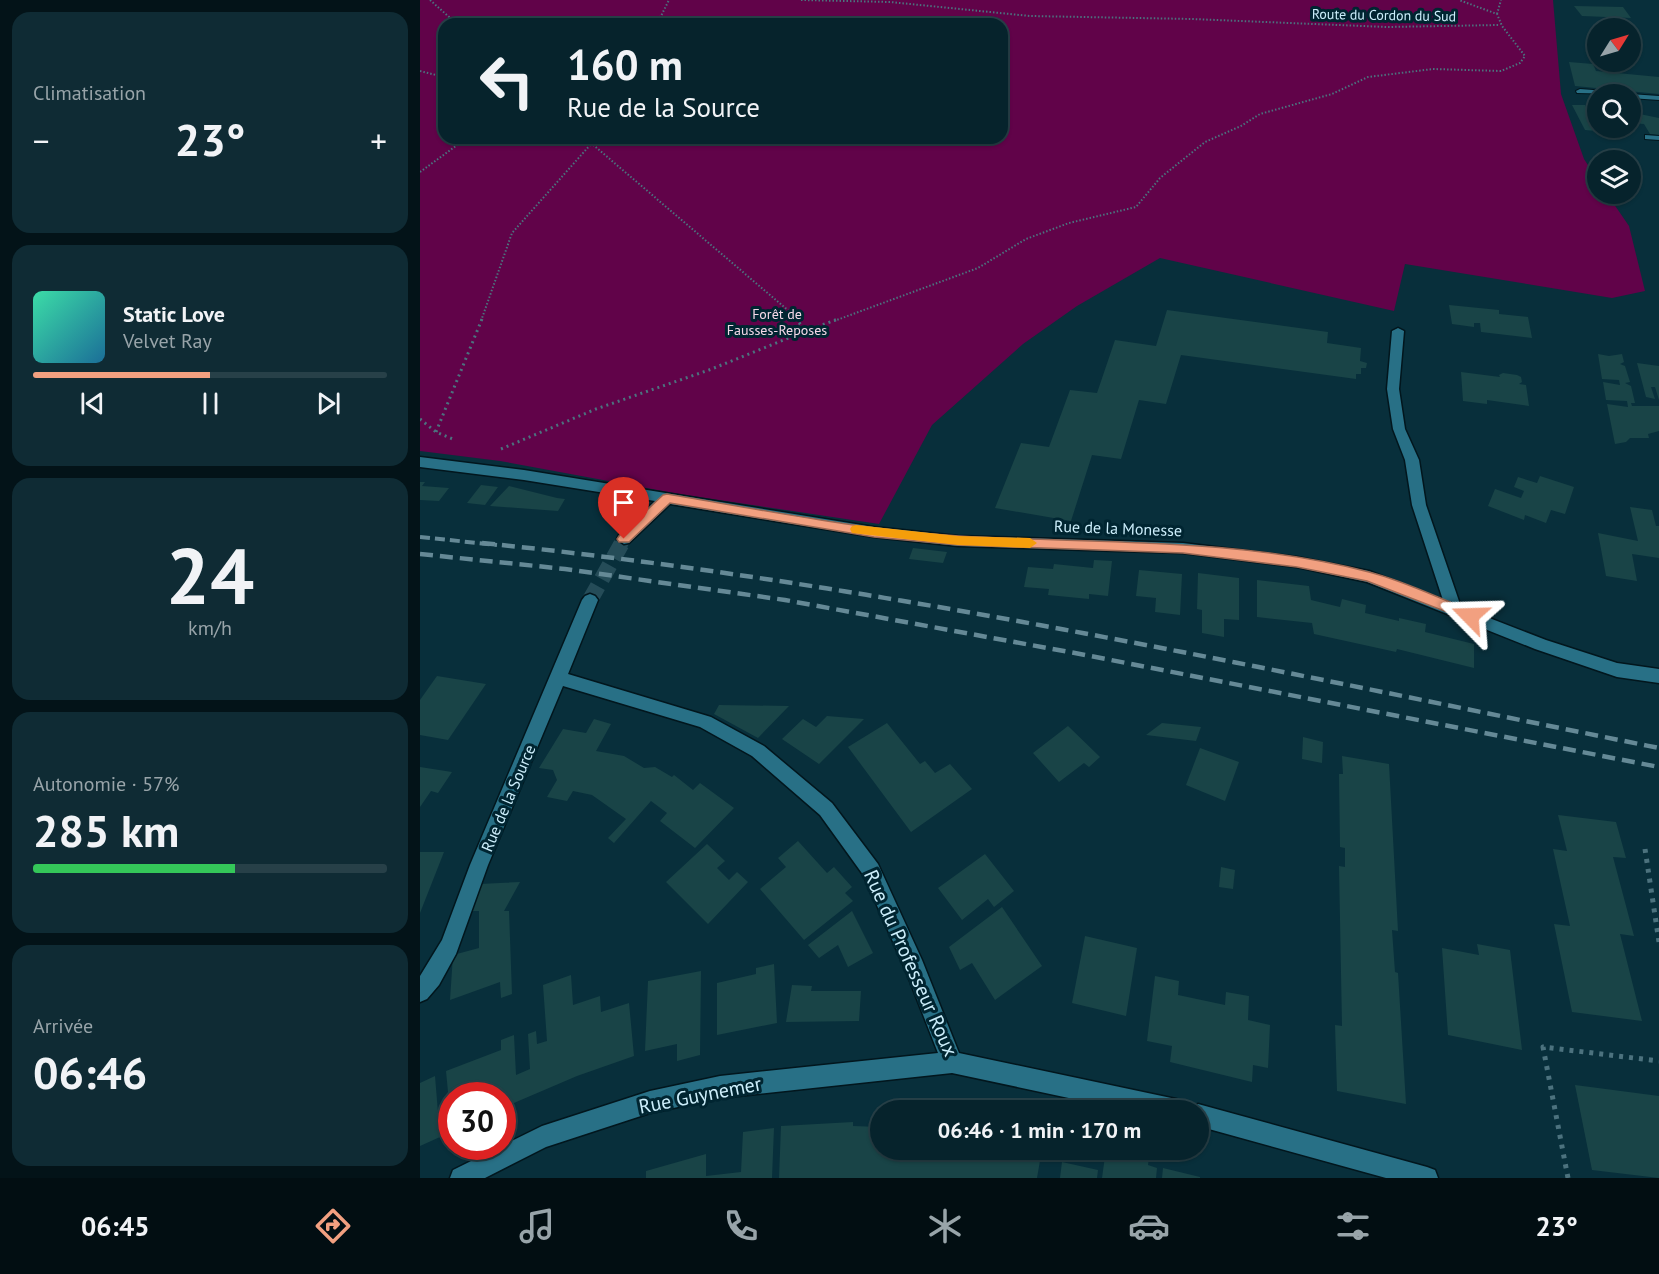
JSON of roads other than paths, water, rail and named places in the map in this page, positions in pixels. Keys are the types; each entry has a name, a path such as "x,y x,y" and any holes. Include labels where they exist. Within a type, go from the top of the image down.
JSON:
{"street":[{"path":"1398,331 1393,388 1399,429 1412,460 1419,505 1454,609"},
{"name":"Rue de la Monesse","path":"420,462 505,472 874,532 958,541 1183,548 1297,562 1369,577 1541,645 1617,670 1659,676"},
{"path":"624,539 667,498"},
{"name":"Rue de la Source","path":"420,992 435,976 454,939 478,868 590,600"},
{"name":"Rue du Professeur Roux","path":"559,678 705,722 758,751 826,809 871,870 915,967 952,1062 1129,1100"},
{"name":"Rue Guynemer","path":"461,1178 542,1137 650,1102 720,1087 952,1062"},
{"path":"1209,1118 1427,1178"}],"lane":[{"path":"1580,91 1587,92"},
{"path":"1641,97 1659,98"},
{"path":"1648,137 1659,138"}],"tunnel":[{"path":"622,543 624,539"},
{"path":"590,600 622,543"}],"railway":[{"path":"420,537 497,545"},
{"path":"482,543 631,560 926,605 1220,659 1659,748"},
{"path":"420,554 565,569 785,600 1080,654 1659,767"}],"park label":[{"name":"Forêt de Fausses-Reposes","path":"777,322"}]}
